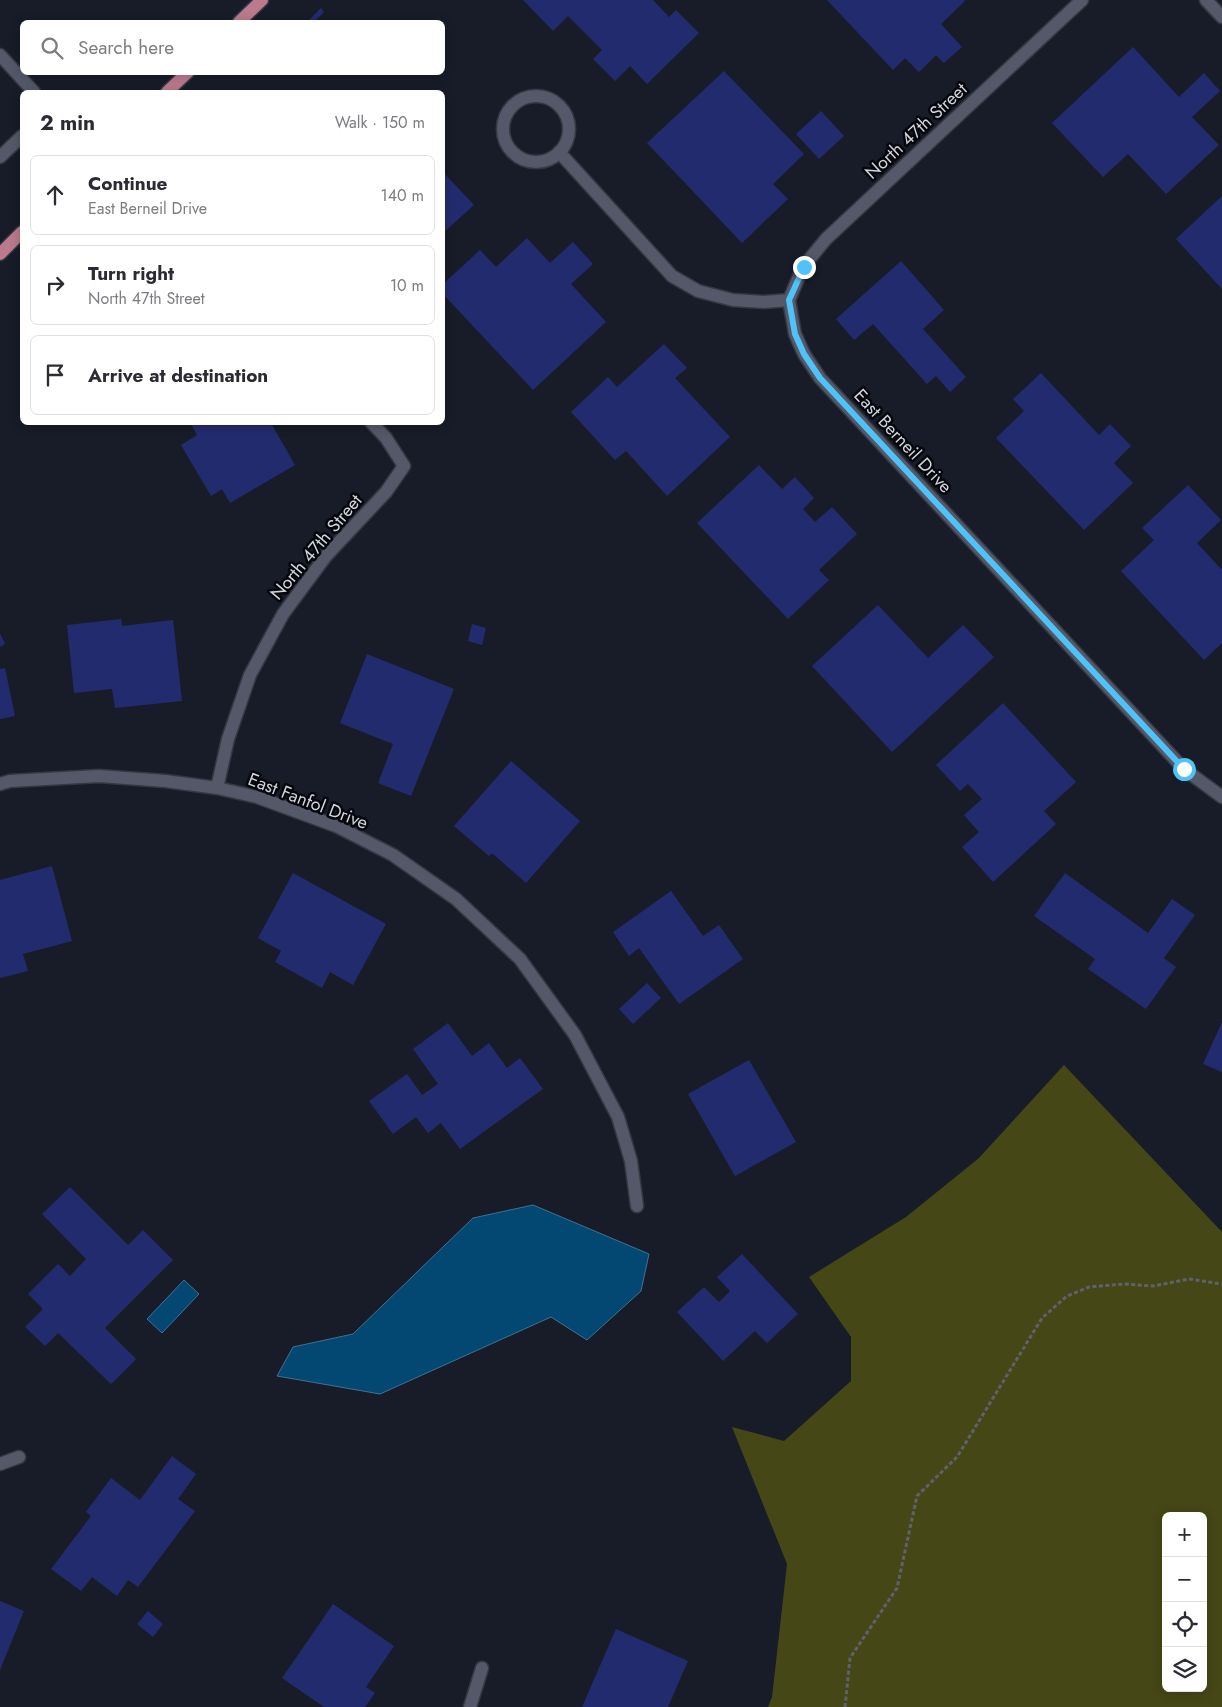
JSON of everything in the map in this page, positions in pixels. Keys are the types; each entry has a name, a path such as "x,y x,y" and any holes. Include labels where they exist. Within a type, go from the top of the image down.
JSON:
{"main road":[{"path":"241,20 262,0"},
{"path":"169,90 185,75"},
{"path":"0,254 20,234"}],"street":[{"name":"North 47th Street","path":"789,300 804,267 826,239 1082,0"},
{"path":"1206,0 1222,17"},
{"path":"0,55 32,90"},
{"path":"540,95 559,105 565,113 569,128 566,144 559,152 550,159 539,162 527,161 517,156 509,148 504,138 502,127 505,116 511,106 520,99 540,95"},
{"path":"0,157 20,138"},
{"path":"559,152 672,276 698,291 733,300 764,302 789,300"},
{"name":"East Berneil Drive","path":"789,300 795,334 804,354 820,378 1184,769 1222,797"},
{"name":"North 47th Street","path":"217,788 228,739 250,675 283,614 326,556 386,492 404,466 386,438 374,425"},
{"path":"0,784 10,781 99,776 165,781 217,788"},
{"name":"East Fanfol Drive","path":"217,788 257,797 336,826 393,855 456,899 520,960 575,1035 618,1117 631,1161 637,1206"},
{"path":"0,1464 19,1457"},
{"path":"470,1707 482,1668"}],"path":[{"path":"845,1707 850,1658 897,1588 917,1496 957,1458 1042,1318 1067,1296 1089,1287 1124,1284 1153,1286 1189,1280 1222,1284"}],"shaded area":[{"path":"1064,1065 1222,1232 1222,1707 768,1707 772,1697 787,1564 732,1427 784,1441 851,1381 851,1337 809,1277 906,1217 979,1158"}],"water":[{"path":"533,1205 649,1254 641,1291 587,1340 551,1317 380,1394 277,1376 293,1347 353,1334 473,1218"},
{"path":"184,1280 199,1294 162,1333 147,1319"}],"building":[{"path":"523,0 653,0 669,17 676,10 699,33 647,84 630,66 615,81 593,59 602,50 568,16 553,31"},
{"path":"827,0 964,0 941,24 962,47 944,63 936,55 919,72 905,58 893,70"},
{"path":"321,8 324,12 316,20 309,20"},
{"path":"1133,47 1179,97 1204,73 1220,91 1192,117 1219,145 1166,194 1128,154 1103,177 1052,123"},
{"path":"724,71 804,154 773,184 788,199 742,243 647,143"},
{"path":"821,111 844,136 819,159 796,134"},
{"path":"445,174 474,205 445,231"},
{"path":"1222,196 1222,289 1176,239"},
{"path":"527,238 550,263 573,242 593,264 571,284 606,322 533,390 445,296 445,282 480,250 496,267"},
{"path":"901,261 944,310 923,329 966,377 950,392 936,376 927,384 873,324 854,340 836,319"},
{"path":"664,344 687,368 675,378 730,437 667,496 626,451 615,460 571,412 608,377 617,387"},
{"path":"1041,373 1099,435 1110,424 1131,446 1114,463 1133,483 1084,530 996,438 1024,411 1013,399"},
{"path":"192,425 272,425 295,465 230,503 222,489 211,496 181,445 197,435"},
{"path":"759,465 782,489 795,477 814,498 803,509 815,522 832,507 857,534 819,570 829,580 788,619 697,523"},
{"path":"1188,485 1221,520 1197,543 1222,570 1222,643 1204,660 1121,571 1154,540 1142,528"},
{"path":"878,605 928,658 963,625 994,657 892,752 812,666"},
{"path":"121,619 122,626 173,620 182,701 115,708 112,689 74,693 67,625"},
{"path":"472,624 486,628 482,645 468,641"},
{"path":"0,633 5,644 0,647"},
{"path":"367,654 454,689 411,796 378,783 393,744 340,723"},
{"path":"5,668 15,716 0,719 0,669"},
{"path":"1003,703 1076,782 1044,811 1056,824 993,882 962,847 979,832 964,815 982,799 968,784 960,791 936,765"},
{"path":"511,761 580,821 526,883 492,853 489,856 454,826"},
{"path":"52,866 72,941 23,954 28,971 0,978 0,880"},
{"path":"293,873 386,924 353,985 330,972 322,988 275,962 281,951 258,938"},
{"path":"1065,873 1148,933 1172,899 1195,915 1164,958 1176,967 1146,1009 1088,969 1095,959 1034,916"},
{"path":"671,891 703,936 719,925 743,959 679,1004 639,948 629,956 613,932"},
{"path":"647,983 661,998 633,1024 619,1009"},
{"path":"1222,1022 1222,1072 1203,1064"},
{"path":"448,1023 472,1056 489,1043 507,1068 520,1058 543,1089 460,1149 441,1123 428,1133 416,1117 393,1134 369,1101 407,1074 422,1095 438,1084 413,1049"},
{"path":"749,1060 796,1142 735,1176 688,1094"},
{"path":"70,1187 128,1245 143,1230 173,1260 105,1328 136,1359 111,1384 58,1333 45,1346 25,1327 43,1309 28,1294 58,1264 70,1276 86,1259 42,1214"},
{"path":"742,1254 798,1314 767,1343 755,1331 723,1361 677,1312 704,1287 719,1302 730,1291 717,1277"},
{"path":"172,1456 196,1474 178,1499 195,1511 138,1587 128,1580 117,1596 92,1577 81,1591 51,1569 91,1516 86,1512 111,1478 140,1500"},
{"path":"0,1601 24,1611 0,1670"},
{"path":"333,1604 394,1646 366,1687 375,1693 365,1707 324,1707 282,1678"},
{"path":"148,1611 163,1624 153,1637 137,1624"},
{"path":"616,1629 688,1661 668,1707 582,1707"}],"route":[{"path":"804,267 789,300 795,334 804,354 820,378 1184,769"}]}
